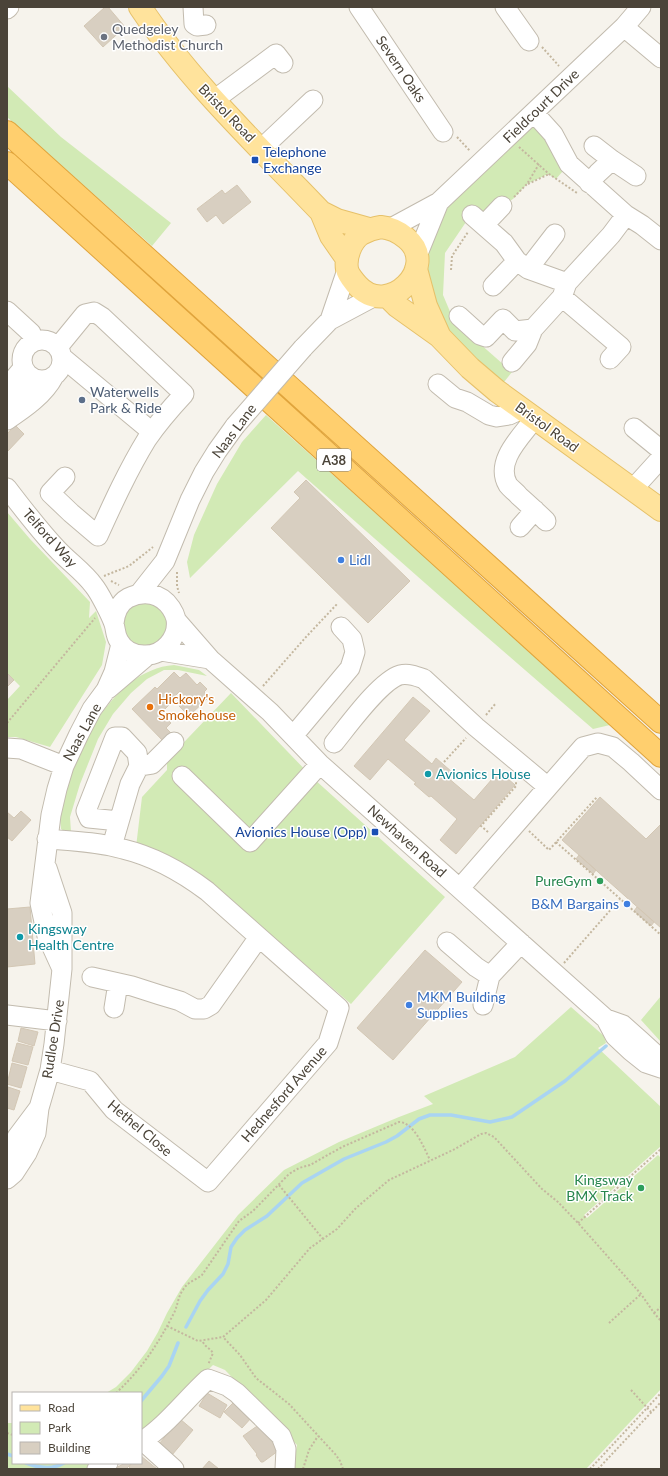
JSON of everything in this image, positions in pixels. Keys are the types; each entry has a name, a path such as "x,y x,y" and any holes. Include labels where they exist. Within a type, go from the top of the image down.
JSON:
{"highway":[{"name":"A38","path":"7,132 661,722"},
{"name":"A38","path":"7,163 661,756"}],"main road":[{"name":"Bristol Road","path":"140,7 153,27 195,80 320,212 347,265"},
{"name":"Bristol Road","path":"320,212 337,220 369,229"},
{"path":"381,226 391,228 409,240 417,263 411,280 396,293 381,296 359,287 352,280 347,265 354,241 360,234 369,229 381,226"},
{"name":"Bristol Road","path":"417,263 426,306 439,336"},
{"name":"Bristol Road","path":"381,296 439,336 470,368 497,391 661,510"}],"street":[{"path":"193,7 194,24 197,26 206,25"},
{"name":"Severn Oaks","path":"359,7 443,132"},
{"path":"505,7 529,41"},
{"name":"Fieldcourt Drive","path":"391,228 439,202 624,27 641,7"},
{"path":"624,27 661,58"},
{"path":"214,100 276,54 283,63"},
{"path":"261,149 313,100"},
{"path":"534,113 553,134 584,189 626,215 658,232"},
{"path":"594,146 636,176"},
{"path":"584,189 598,172 612,160"},
{"name":"Fieldcourt Drive","path":"417,263 439,202"},
{"path":"502,206 478,220 504,242 523,265 564,290 621,346 610,359"},
{"path":"512,362 527,344 534,329 564,290 626,215"},
{"path":"493,286 523,265 555,234"},
{"name":"Naas Lane","path":"330,320 347,265"},
{"name":"Naas Lane","path":"133,596 165,558 204,472 235,426 303,348 330,320 381,296"},
{"path":"7,311 31,333 34,341"},
{"path":"7,420 21,411 49,387 60,368 60,352 85,314 88,312 94,312 102,317 184,394 152,432 131,467 98,536 71,514 50,493 65,477"},
{"path":"460,316 480,335 486,337 503,319 515,331 534,329"},
{"path":"54,376 48,380 29,374 22,360 27,346 34,341 43,339 51,341 60,352 152,432"},
{"path":"7,387 29,374"},
{"path":"7,407 29,374"},
{"path":"438,384 455,398 467,402 489,415 496,417 529,414 503,469 504,476 509,486 541,515 520,528"},
{"path":"634,428 661,450"},
{"path":"632,490 661,458"},
{"name":"Telford Way","path":"7,488 41,531 98,581 133,596 147,593 174,600"},
{"name":"Naas Lane","path":"165,558 174,600"},
{"name":"Telford Way","path":"98,581 114,623 116,636 121,644"},
{"path":"114,623 115,615 122,603 133,596"},
{"path":"154,653 171,641 174,635 176,620 174,600"},
{"name":"Newhaven Road","path":"176,620 210,659 258,701 320,764 606,1019 623,1025 641,1041 654,1053 661,1068"},
{"path":"293,736 350,668 355,652 352,639 341,627"},
{"path":"121,644 134,654 154,653 210,659"},
{"name":"Naas Lane","path":"7,748 21,749 64,766 92,709 106,690 114,672 121,644"},
{"name":"Naas Lane","path":"106,690 154,653"},
{"path":"334,743 372,697 392,678 402,675 414,675 424,679 476,726 548,787"},
{"path":"112,846 130,784 139,766 137,753 122,737 115,737 86,812 89,818 119,821"},
{"path":"139,766 152,764 174,742"},
{"path":"460,888 582,747 598,743 613,747 661,790"},
{"path":"182,776 250,842 320,764"},
{"name":"Rudloe Drive","path":"7,1179 14,1173 27,1152 36,1133 39,1108 50,1070 57,1021 62,969 62,913 46,863 47,839 56,789 64,766"},
{"name":"Hednesford Avenue","path":"47,839 112,846 143,856 190,878 207,891 339,1008 328,1043 208,1182"},
{"path":"92,977 174,999 195,1009 204,1009 211,1005 258,937"},
{"path":"448,941 476,967 490,976"},
{"path":"483,1005 490,976 521,943"},
{"path":"114,1008 118,983"},
{"path":"7,1015 57,1021"},
{"name":"Hethel Close","path":"50,1070 90,1081 114,1110 208,1182"},
{"name":"Rudloe Drive","path":"7,1157 17,1138 39,1108"},
{"path":"174,1469 142,1442 167,1422 208,1379 227,1386 237,1393 281,1436 286,1449 285,1469"},
{"path":"97,1469 106,1464"}],"path":[{"path":"529,41 534,48 539,43 562,69"},
{"path":"508,137 549,174 584,189"},
{"path":"539,164 527,184 549,174"},
{"path":"451,270 452,256 478,220"},
{"path":"98,581 130,566 165,558 177,586 174,600"},
{"path":"267,691 262,687 338,603"},
{"path":"7,723 96,616"},
{"path":"484,717 496,703"},
{"path":"444,762 470,733"},
{"path":"500,843 481,826 516,786 519,762"},
{"path":"519,821 549,850 597,797"},
{"path":"556,842 661,935"},
{"path":"564,963 620,899"},
{"path":"117,1392 153,1351 178,1304 182,1290 190,1282 198,1279 239,1221 253,1211 294,1171 369,1134 398,1122 408,1125 414,1131 423,1144 430,1160"},
{"path":"167,1326 191,1339 203,1342 223,1338 266,1300 310,1248 337,1229 356,1208 389,1180 452,1150 481,1134 486,1133 491,1134 542,1188 558,1202 641,1294 661,1321"},
{"path":"578,1224 661,1149"},
{"path":"279,1185 323,1239"},
{"path":"609,1323 641,1294"},
{"path":"654,1313 661,1308"},
{"path":"223,1338 240,1355 256,1378 289,1404 318,1435 336,1455 343,1469"},
{"path":"203,1342 211,1349 213,1353 206,1370 208,1379"},
{"path":"631,1390 652,1412"},
{"path":"590,1469 661,1393"},
{"path":"598,1469 661,1402"},
{"path":"304,1469 309,1450 318,1435"}],"green space":[{"path":"7,86 61,137 171,223 152,246 7,117"},
{"path":"534,113 569,164 556,179 548,174 527,184 513,199 502,206 466,222 445,253 443,295 454,321 512,372 497,391 439,336 417,256 439,202"},
{"path":"266,415 610,725 593,729 298,471 190,578 187,562 194,535 217,484 242,442"},
{"path":"7,512 30,539 90,602 89,618 96,611 106,642 102,665 50,747 16,737 7,737 7,700 20,686 7,673"},
{"path":"139,601 158,605 162,608 166,616 169,629 155,646 133,645 123,633 122,617 126,610"},
{"path":"174,665 199,670 207,676 178,670 164,670 147,679 131,693 113,714 98,739 80,784 70,817 71,832 66,832 61,829 60,813 68,779 84,742 105,709 117,695 140,676 162,667"},
{"path":"231,693 314,779 445,897 351,1004 211,883 136,847 142,797 167,770 167,760"},
{"path":"661,996 661,1042 641,1020"},
{"path":"571,1007 604,1036 606,1043 598,1048 661,1107 661,1146 584,1215 587,1218 658,1155 661,1158 661,1389 586,1469 293,1469 297,1445 225,1370 213,1365 142,1435 142,1392 108,1392 116,1387 131,1372 147,1351 182,1287 238,1215 284,1170 339,1142 433,1104 424,1096 515,1057"},
{"path":"7,1423 12,1423 12,1464 97,1464 86,1469 7,1469"}],"building":[{"name":"Quedgeley Methodist Church","path":"105,7 108,7 125,27 103,47 84,26"},
{"path":"237,185 251,202 223,224 216,215 207,222 197,209 222,190 225,194"},
{"path":"15,425 24,434 7,452 7,434"},
{"path":"306,480 410,581 368,623 271,528 300,498 294,492"},
{"name":"Hickory's Smokehouse","path":"174,672 180,678 186,673 197,685 200,682 207,689 204,692 209,697 189,716 179,706 187,699 180,691 170,701 171,703 161,713 171,723 166,728 173,735 165,743 132,709 155,687 157,689"},
{"path":"7,673 14,680 7,687"},
{"name":"Avionics House","path":"413,697 430,711 404,740 432,764 436,758 452,772 447,777 474,800 499,771 515,785 456,854 440,840 457,819 431,796 429,797 414,784 416,783 388,759 370,780 354,766"},
{"path":"600,797 646,839 661,824 661,928 562,840"},
{"path":"21,811 31,820 12,841 7,837 7,812 14,818"},
{"path":"579,855 596,870 593,874 576,859"},
{"name":"Kingsway Health Centre","path":"30,907 35,964 7,967 7,909"},
{"path":"637,907 654,922 651,926 634,911"},
{"name":"MKM Building Supplies","path":"425,950 462,982 393,1060 357,1028"},
{"path":"21,1028 38,1032 34,1046 18,1041"},
{"path":"17,1043 33,1047 28,1065 12,1061"},
{"path":"12,1063 27,1067 21,1088 7,1084"},
{"path":"8,1087 20,1091 14,1110 7,1108"},
{"path":"207,1393 227,1405 220,1418 199,1406"},
{"path":"235,1401 252,1417 242,1428 224,1412"},
{"path":"180,1419 193,1430 172,1455 159,1444"},
{"path":"260,1424 276,1443 274,1444 278,1451 263,1462 261,1462 256,1455 257,1454 243,1436"},
{"path":"142,1457 157,1469 131,1469 129,1467 131,1464 142,1464"},
{"path":"209,1461 219,1469 202,1469"},
{"path":"123,1464 131,1464 126,1469 114,1469"}],"waterway":[{"path":"186,1327 200,1301 223,1274 228,1264 231,1247 237,1238 245,1230 267,1216 302,1183 344,1159 386,1142 397,1136 419,1119 430,1115 451,1115 490,1122 512,1117 565,1081 606,1046"},
{"path":"142,1400 169,1366 178,1343"},
{"path":"7,1454 12,1456"},
{"path":"29,1464 45,1468 55,1467 62,1464"}],"place":[{"name":"Quedgeley Methodist Church","path":"104,37"},
{"name":"Telephone Exchange","path":"255,160"},
{"name":"Waterwells Park & Ride","path":"82,400"},
{"name":"Lidl","path":"341,560"},
{"name":"Hickory's Smokehouse","path":"150,707"},
{"name":"Avionics House","path":"428,774"},
{"name":"Avionics House (Opp)","path":"375,832"},
{"name":"PureGym","path":"600,881"},
{"name":"B&M Bargains","path":"627,904"},
{"name":"Kingsway Health Centre","path":"20,937"},
{"name":"MKM Building Supplies","path":"409,1005"},
{"name":"Kingsway BMX Track","path":"641,1188"}]}
